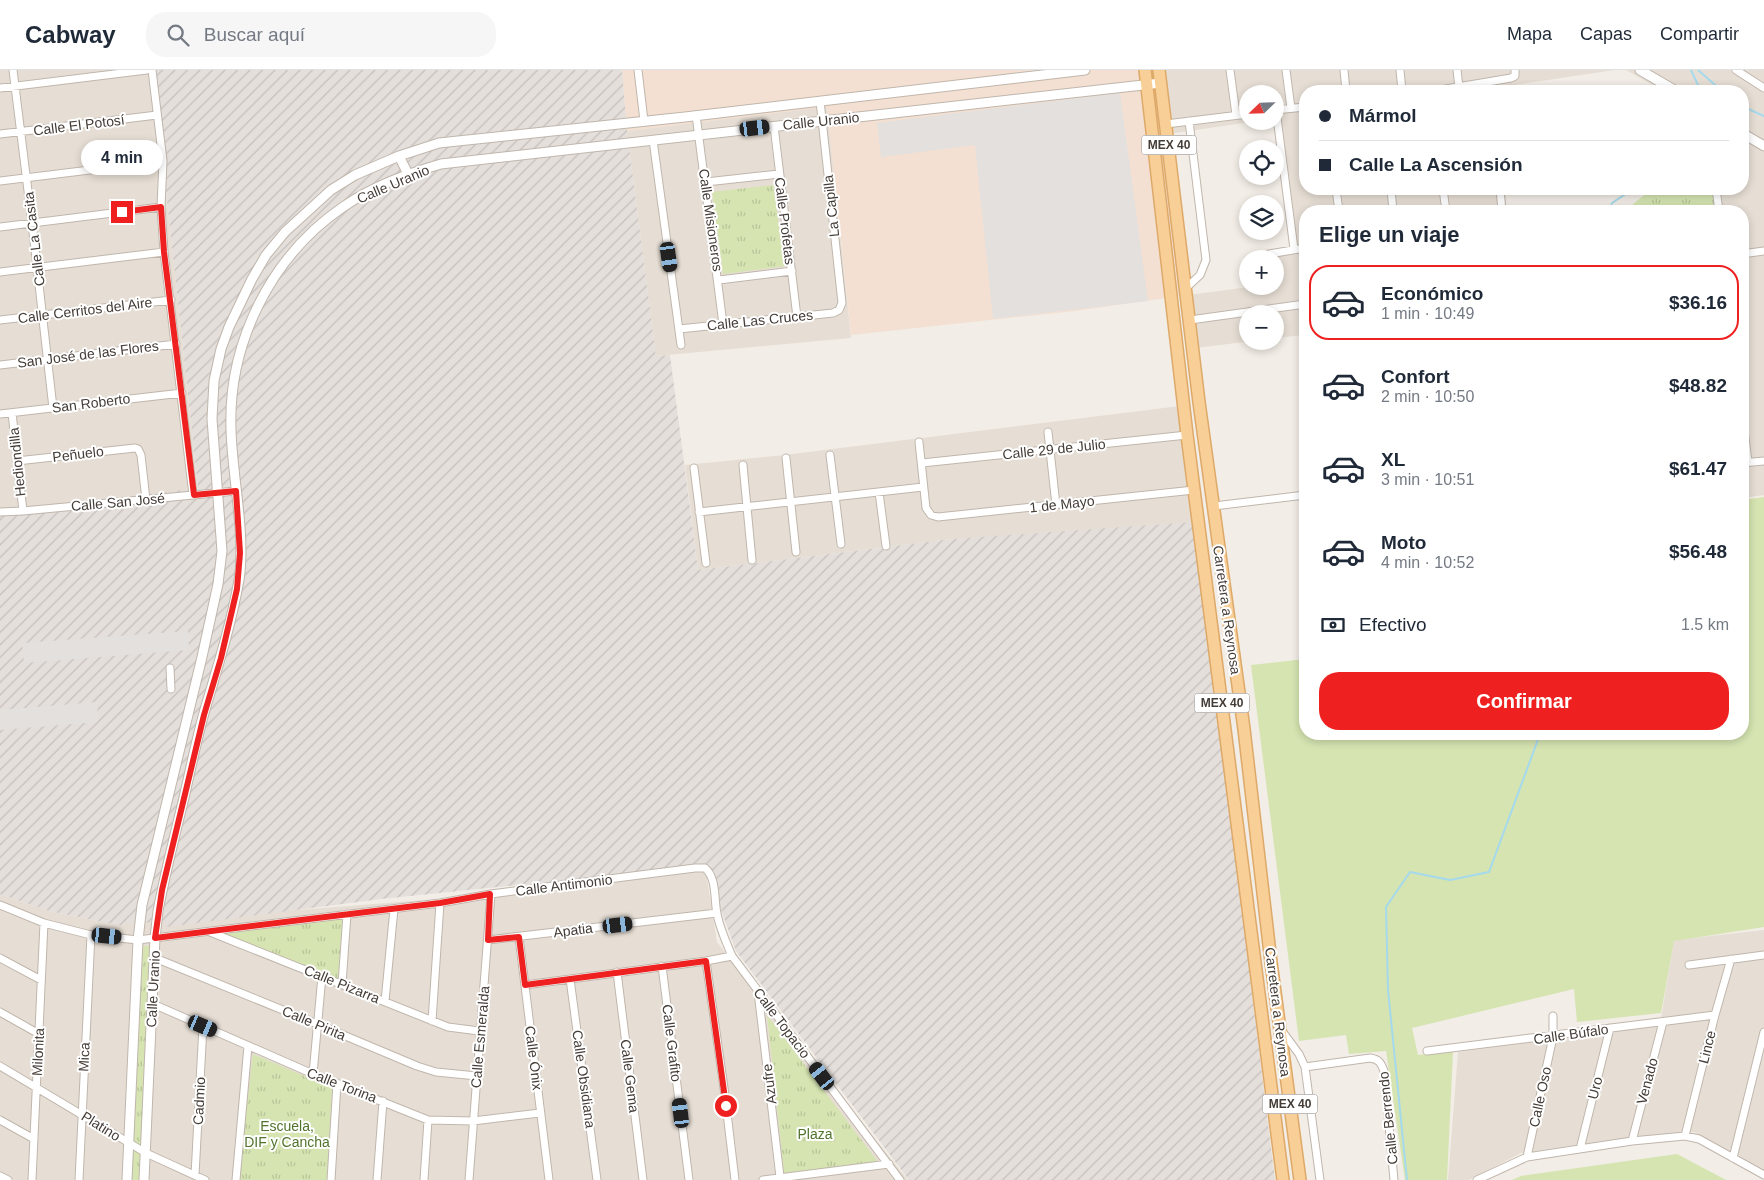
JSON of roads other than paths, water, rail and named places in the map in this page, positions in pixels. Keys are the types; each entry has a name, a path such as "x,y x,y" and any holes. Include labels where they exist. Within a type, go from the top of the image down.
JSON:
{"main road":[{"name":"Carretera a Reynosa","path":"1145,70 1186,435 1283,1180"},
{"name":"Carretera a Reynosa","path":"1159,70 1179,220 1211,492 1244,729 1300,1180"},
{"path":"1158,182 1167,187 1179,220"},
{"path":"1184,416 1192,421 1197,420 1200,402"},
{"path":"1189,449 1200,464 1211,492"},
{"path":"1194,490 1201,493 1207,500 1218,542"},
{"path":"1247,899 1264,898"}],"street":[{"name":"Calle La Casita","path":"13,70 38,268 53,408"},
{"path":"0,88 147,70"},
{"path":"152,70 163,161 161,207 164,252 194,495"},
{"path":"638,70 644,121"},
{"name":"Calle Uranio","path":"127,1180 138,940 142,905 202,657 218,584 222,552 212,419 214,381 221,349 229,327 252,278 285,232 331,190 355,176 399,156 439,143 1085,70"},
{"path":"1230,70 1236,115"},
{"path":"1286,70 1291,108"},
{"path":"1344,70 1345,85"},
{"path":"1400,70 1401,85"},
{"path":"1458,70 1459,85"},
{"path":"1640,70 1666,85"},
{"path":"1736,70 1764,88"},
{"path":"1494,85 1511,78 1515,73"},
{"name":"Calle Uranio","path":"144,1180 155,938 162,890 204,715 221,658 237,589 240,553 231,432 233,383 239,353 248,327 264,294 297,247 342,207 366,193 408,174 441,164 1161,83"},
{"name":"La Capilla","path":"820,101 842,303 839,310"},
{"path":"1284,109 1299,107"},
{"name":"Calle El Potosí","path":"0,134 157,115"},
{"name":"Calle Misioneros","path":"696,115 719,280 723,324"},
{"path":"1166,124 1239,115"},
{"path":"1186,288 1200,275 1206,260 1189,121"},
{"name":"Calle Profetas","path":"774,126 796,316"},
{"path":"1278,130 1294,250"},
{"path":"1749,137 1764,146"},
{"path":"653,140 681,346"},
{"path":"399,156 408,174"},
{"path":"0,181 163,161"},
{"path":"706,182 779,174"},
{"path":"0,227 161,207"},
{"path":"1284,252 1299,249"},
{"path":"1749,253 1764,251"},
{"path":"0,272 164,252"},
{"path":"719,280 792,271"},
{"name":"Calle Cerritos del Aire","path":"0,320 171,300"},
{"path":"1190,320 1299,305"},
{"name":"Calle Las Cruces","path":"679,329 833,313 839,310"},
{"name":"San José de las Flores","path":"0,364 176,344"},
{"name":"San Roberto","path":"0,414 182,393"},
{"name":"Hediondilla","path":"12,412 23,512"},
{"path":"1048,432 1056,505"},
{"name":"Calle 29 de Julio","path":"922,463 1186,435"},
{"path":"699,512 924,487 919,442"},
{"name":"Peñuelo","path":"17,461 132,447 138,449 141,455 146,500"},
{"path":"830,455 841,544"},
{"path":"786,458 796,552"},
{"path":"1749,463 1764,461"},
{"path":"743,465 752,560"},
{"path":"694,468 706,563"},
{"name":"1 de Mayo","path":"924,487 926,508 931,515 938,517 1194,490"},
{"name":"Calle San José","path":"0,512 23,512 236,491"},
{"path":"879,492 886,546"},
{"path":"1214,506 1299,496"},
{"path":"170,668 171,689"},
{"name":"Calle Antimonio","path":"0,905 44,923 91,935 138,940 394,909 490,894 695,868 705,868 711,876"},
{"name":"Calle Topacio","path":"711,876 723,937 732,956 900,1180"},
{"name":"Calle Esmeralda","path":"469,1180 490,894"},
{"path":"432,1021 440,903"},
{"path":"385,1001 394,909"},
{"name":"Apatia","path":"488,940 717,913"},
{"path":"342,984 346,914"},
{"name":"Milonita","path":"32,1180 44,923"},
{"name":"Calle Pizarra","path":"208,931 432,1021 448,1026 479,1031"},
{"name":"Mica","path":"79,1180 91,935"},
{"name":"Calle Ónix","path":"519,937 549,1180"},
{"path":"1689,965 1764,955"},
{"path":"525,985 732,956"},
{"path":"0,958 41,980"},
{"name":"Calle Pirita","path":"155,958 416,1066 436,1072 477,1076"},
{"name":"Lince","path":"1685,1136 1731,959"},
{"path":"706,961 724,1088 734,1180"},
{"name":"Calle Grafito","path":"662,966 689,1180"},
{"name":"Calle Gema","path":"617,972 643,1180"},
{"path":"313,1074 322,976"},
{"name":"Calle Obsidiana","path":"570,979 597,1180"},
{"name":"Azufre","path":"758,992 780,1177"},
{"name":"Calle Torina","path":"153,1004 313,1074 428,1120 473,1122 540,1113"},
{"path":"0,1012 39,1034"},
{"name":"Calle Búfalo","path":"1427,1051 1553,1037 1715,1015"},
{"name":"Calle Oso","path":"1527,1157 1553,1037 1553,1016"},
{"name":"Venado","path":"1632,1141 1663,1022"},
{"name":"Cadmio","path":"194,1175 203,1026"},
{"name":"Uro","path":"1580,1149 1610,1028"},
{"path":"1280,1029 1290,1040 1305,1067 1320,1180"},
{"path":"1733,1158 1764,1032"},
{"path":"236,1180 248,1046"},
{"name":"Calle Berrendo","path":"1305,1067 1370,1058 1376,1059 1381,1063 1384,1071 1394,1180"},
{"name":"Platino","path":"0,1066 146,1153 206,1180"},
{"path":"331,1180 337,1083"},
{"path":"377,1180 383,1101"},
{"path":"0,1120 34,1139"},
{"path":"424,1180 428,1120"},
{"path":"1477,1180 1527,1157 1632,1141 1685,1136 1699,1139 1764,1175"},
{"path":"763,1180 889,1164"},
{"path":"0,1176 8,1180"}],"waterway":[{"path":"1691,70 1698,85"},
{"path":"1698,70 1715,85"},
{"path":"1749,109 1764,116"},
{"path":"1611,205 1624,195"},
{"path":"1407,1180 1388,990 1386,907 1410,872 1450,880 1489,872 1538,740"}],"park label":[{"name":"Escuela, DIF y Cancha","path":"287,1134"},
{"name":"Plaza","path":"815,1134"}]}
